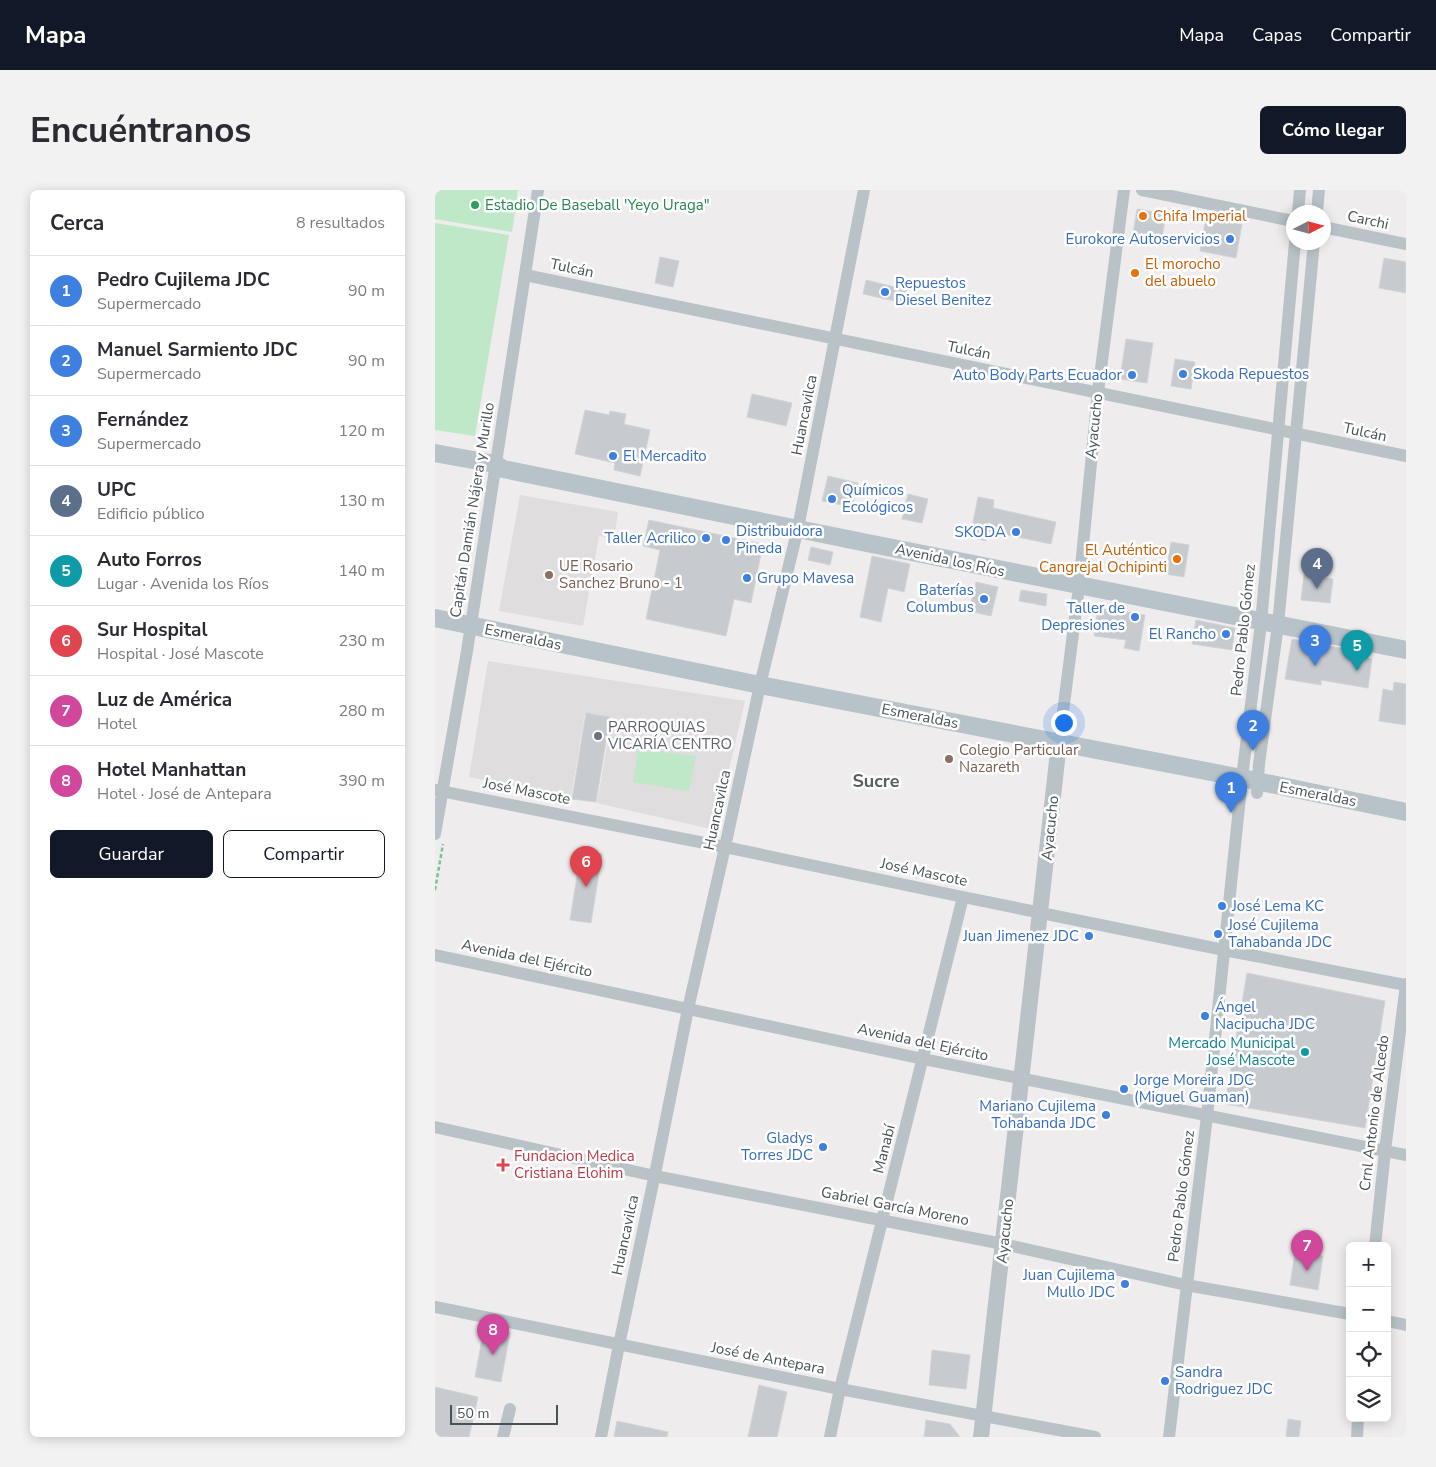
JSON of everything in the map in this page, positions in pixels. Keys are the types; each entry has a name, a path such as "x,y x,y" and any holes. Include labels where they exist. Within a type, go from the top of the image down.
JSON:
{"main road":[{"name":"Avenida los Ríos","path":"435,453 495,464 503,469 799,522 1270,618 1406,650"},
{"name":"Esmeraldas","path":"435,618 470,631"},
{"name":"Avenida los Ríos","path":"1270,618 1406,640"},
{"name":"Esmeraldas","path":"435,629 470,631 759,690 1059,748 1249,786 1406,822"},
{"name":"Esmeraldas","path":"1249,786 1406,812"}],"street":[{"name":"Capitán Damián Nájera y Murillo","path":"435,834 439,791 467,651 537,190"},
{"name":"Huancavilca","path":"601,1437 688,1009 759,690 799,522 864,190"},
{"name":"Ayacucho","path":"981,1437 1079,580 1098,392 1124,190"},
{"path":"1142,190 1286,220"},
{"path":"1299,205 1300,190"},
{"path":"1318,205 1319,190"},
{"name":"Carchi","path":"1331,229 1406,244"},
{"name":"Pedro Pablo Gómez","path":"1169,1437 1207,1116 1224,950 1249,786 1259,764 1270,618 1279,430 1294,250"},
{"name":"Pedro Pablo Gómez","path":"1270,618 1295,434 1313,250"},
{"name":"Tulcán","path":"525,274 835,340 1406,456"},
{"name":"José Mascote","path":"439,791 1406,985"},
{"name":"Manabí","path":"830,1437 840,1389 963,897"},
{"name":"Avenida del Ejército","path":"435,955 923,1059 1406,1155"},
{"name":"Crnl Antonio de Alcedo","path":"1375,1242 1406,985"},
{"name":"Gabriel García Moreno","path":"435,1127 655,1176 1003,1244 1186,1285 1346,1313"},
{"name":"José de Antepara","path":"435,1307 840,1389 1095,1437"},
{"path":"1391,1322 1406,1325"},
{"path":"503,1437 510,1409"},
{"path":"1357,1437 1358,1422"}],"shaded area":[{"name":"UE Rosario Sanchez Bruno - 1","path":"520,495 618,512 614,539 599,536 583,626 499,611"},
{"path":"488,661 745,701 715,830 597,803 612,717 585,713 571,797 469,777"}],"green space":[{"name":"Estadio De Baseball 'Yeyo Uraga\"","path":"435,190 518,190 512,232 435,219"},
{"path":"435,223 509,235 475,436 435,430"},
{"path":"638,749 696,756 689,791 633,782"}],"building":[{"path":"1137,209 1166,214 1161,244 1132,240"},
{"path":"1206,217 1242,224 1236,258 1200,251"},
{"path":"660,257 679,261 673,287 655,283"},
{"path":"1384,258 1406,262 1406,293 1379,288"},
{"name":"Repuestos Diesel Benitez","path":"866,280 907,290 904,303 863,294"},
{"path":"1126,339 1153,343 1147,383 1120,379"},
{"name":"Skoda Repuestos","path":"1175,359 1195,362 1191,389 1171,386"},
{"path":"752,394 792,403 786,426 747,417"},
{"path":"585,410 609,415 610,411 626,414 624,424 650,430 640,476 614,470 615,463 575,454"},
{"path":"828,476 858,483 852,507 822,501"},
{"path":"908,494 928,499 922,523 902,519"},
{"path":"978,497 994,500 993,508 1056,522 1051,544 988,531 986,541 970,537"},
{"path":"649,520 763,544 751,603 734,599 726,636 646,619 660,550 643,546"},
{"name":"El Auténtico Cangrejal Ochipinti","path":"1171,542 1189,545 1184,577 1166,574"},
{"path":"811,547 833,552 830,565 808,560"},
{"path":"872,556 910,564 904,592 888,588 881,622 860,617"},
{"path":"1304,575 1333,579 1330,603 1301,600"},
{"name":"Baterías Columbus","path":"976,582 998,587 991,616 969,611"},
{"path":"1021,590 1047,594 1046,606 1019,601"},
{"path":"1098,608 1145,615 1139,651 1124,648 1126,640 1094,636"},
{"path":"1196,620 1235,628 1232,650 1192,644"},
{"path":"1292,639 1346,649 1346,654 1372,659 1368,688 1321,680 1321,685 1285,679"},
{"path":"1394,682 1406,684 1406,725 1379,721 1383,689 1393,691"},
{"path":"586,713 610,717 596,802 572,799"},
{"path":"581,851 602,854 591,923 570,920"},
{"name":"Mercado Municipal José Mascote","path":"1247,973 1385,1001 1365,1128 1225,1104"},
{"path":"1295,1252 1323,1256 1318,1290 1290,1285"},
{"path":"484,1328 510,1333 501,1382 475,1377"},
{"path":"932,1350 970,1355 966,1389 929,1385"},
{"path":"759,1385 787,1392 777,1437 748,1437"},
{"path":"435,1387 478,1397 469,1437 435,1437"},
{"path":"1288,1419 1301,1421 1299,1437 1286,1437"},
{"path":"926,1420 950,1424 960,1437 924,1437"},
{"path":"617,1421 668,1432 667,1437 614,1437"}],"place":[{"name":"Estadio De Baseball 'Yeyo Uraga\"","path":"475,205"},
{"name":"Chifa Imperial","path":"1143,216"},
{"name":"Eurokore Autoservicios","path":"1230,239"},
{"name":"El morocho del abuelo","path":"1135,273"},
{"name":"Repuestos Diesel Benitez","path":"885,292"},
{"name":"Skoda Repuestos","path":"1183,374"},
{"name":"Auto Body Parts Ecuador","path":"1132,375"},
{"name":"El Mercadito","path":"613,456"},
{"name":"Químicos Ecológicos","path":"832,499"},
{"name":"SKODA","path":"1016,532"},
{"name":"Taller Acrilico","path":"706,538"},
{"name":"Distribuidora Pineda","path":"726,540"},
{"name":"El Auténtico Cangrejal Ochipinti","path":"1177,559"},
{"name":"UE Rosario Sanchez Bruno - 1","path":"549,575"},
{"name":"Grupo Mavesa","path":"747,578"},
{"name":"UPC","path":"1317,589"},
{"name":"Baterías Columbus","path":"984,599"},
{"name":"Taller de Depresiones","path":"1135,617"},
{"name":"El Rancho","path":"1226,634"},
{"name":"Fernández","path":"1315,666"},
{"name":"Auto Forros","path":"1357,671"},
{"name":"PARROQUIAS VICARÍA CENTRO","path":"598,736"},
{"name":"Manuel Sarmiento JDC","path":"1253,751"},
{"name":"Colegio Particular Nazareth","path":"949,759"},
{"name":"Pedro Cujilema JDC","path":"1231,813"},
{"name":"Sur Hospital","path":"586,887"},
{"name":"José Lema KC","path":"1222,906"},
{"name":"José Cujilema Tahabanda JDC","path":"1218,934"},
{"name":"Juan Jimenez JDC","path":"1089,936"},
{"name":"Ángel Nacipucha JDC","path":"1205,1016"},
{"name":"Mercado Municipal José Mascote","path":"1305,1052"},
{"name":"Jorge Moreira JDC (Miguel Guaman)","path":"1124,1089"},
{"name":"Mariano Cujilema Tohabanda JDC","path":"1106,1115"},
{"name":"Gladys Torres JDC","path":"823,1147"},
{"name":"Fundacion Medica Cristiana Elohim","path":"503,1165"},
{"name":"Luz de América","path":"1307,1271"},
{"name":"Juan Cujilema Mullo JDC","path":"1125,1284"},
{"name":"Hotel Manhattan","path":"493,1355"},
{"name":"Sandra Rodriguez JDC","path":"1165,1381"}],"district":[{"name":"Sucre","path":"876,781"}]}
